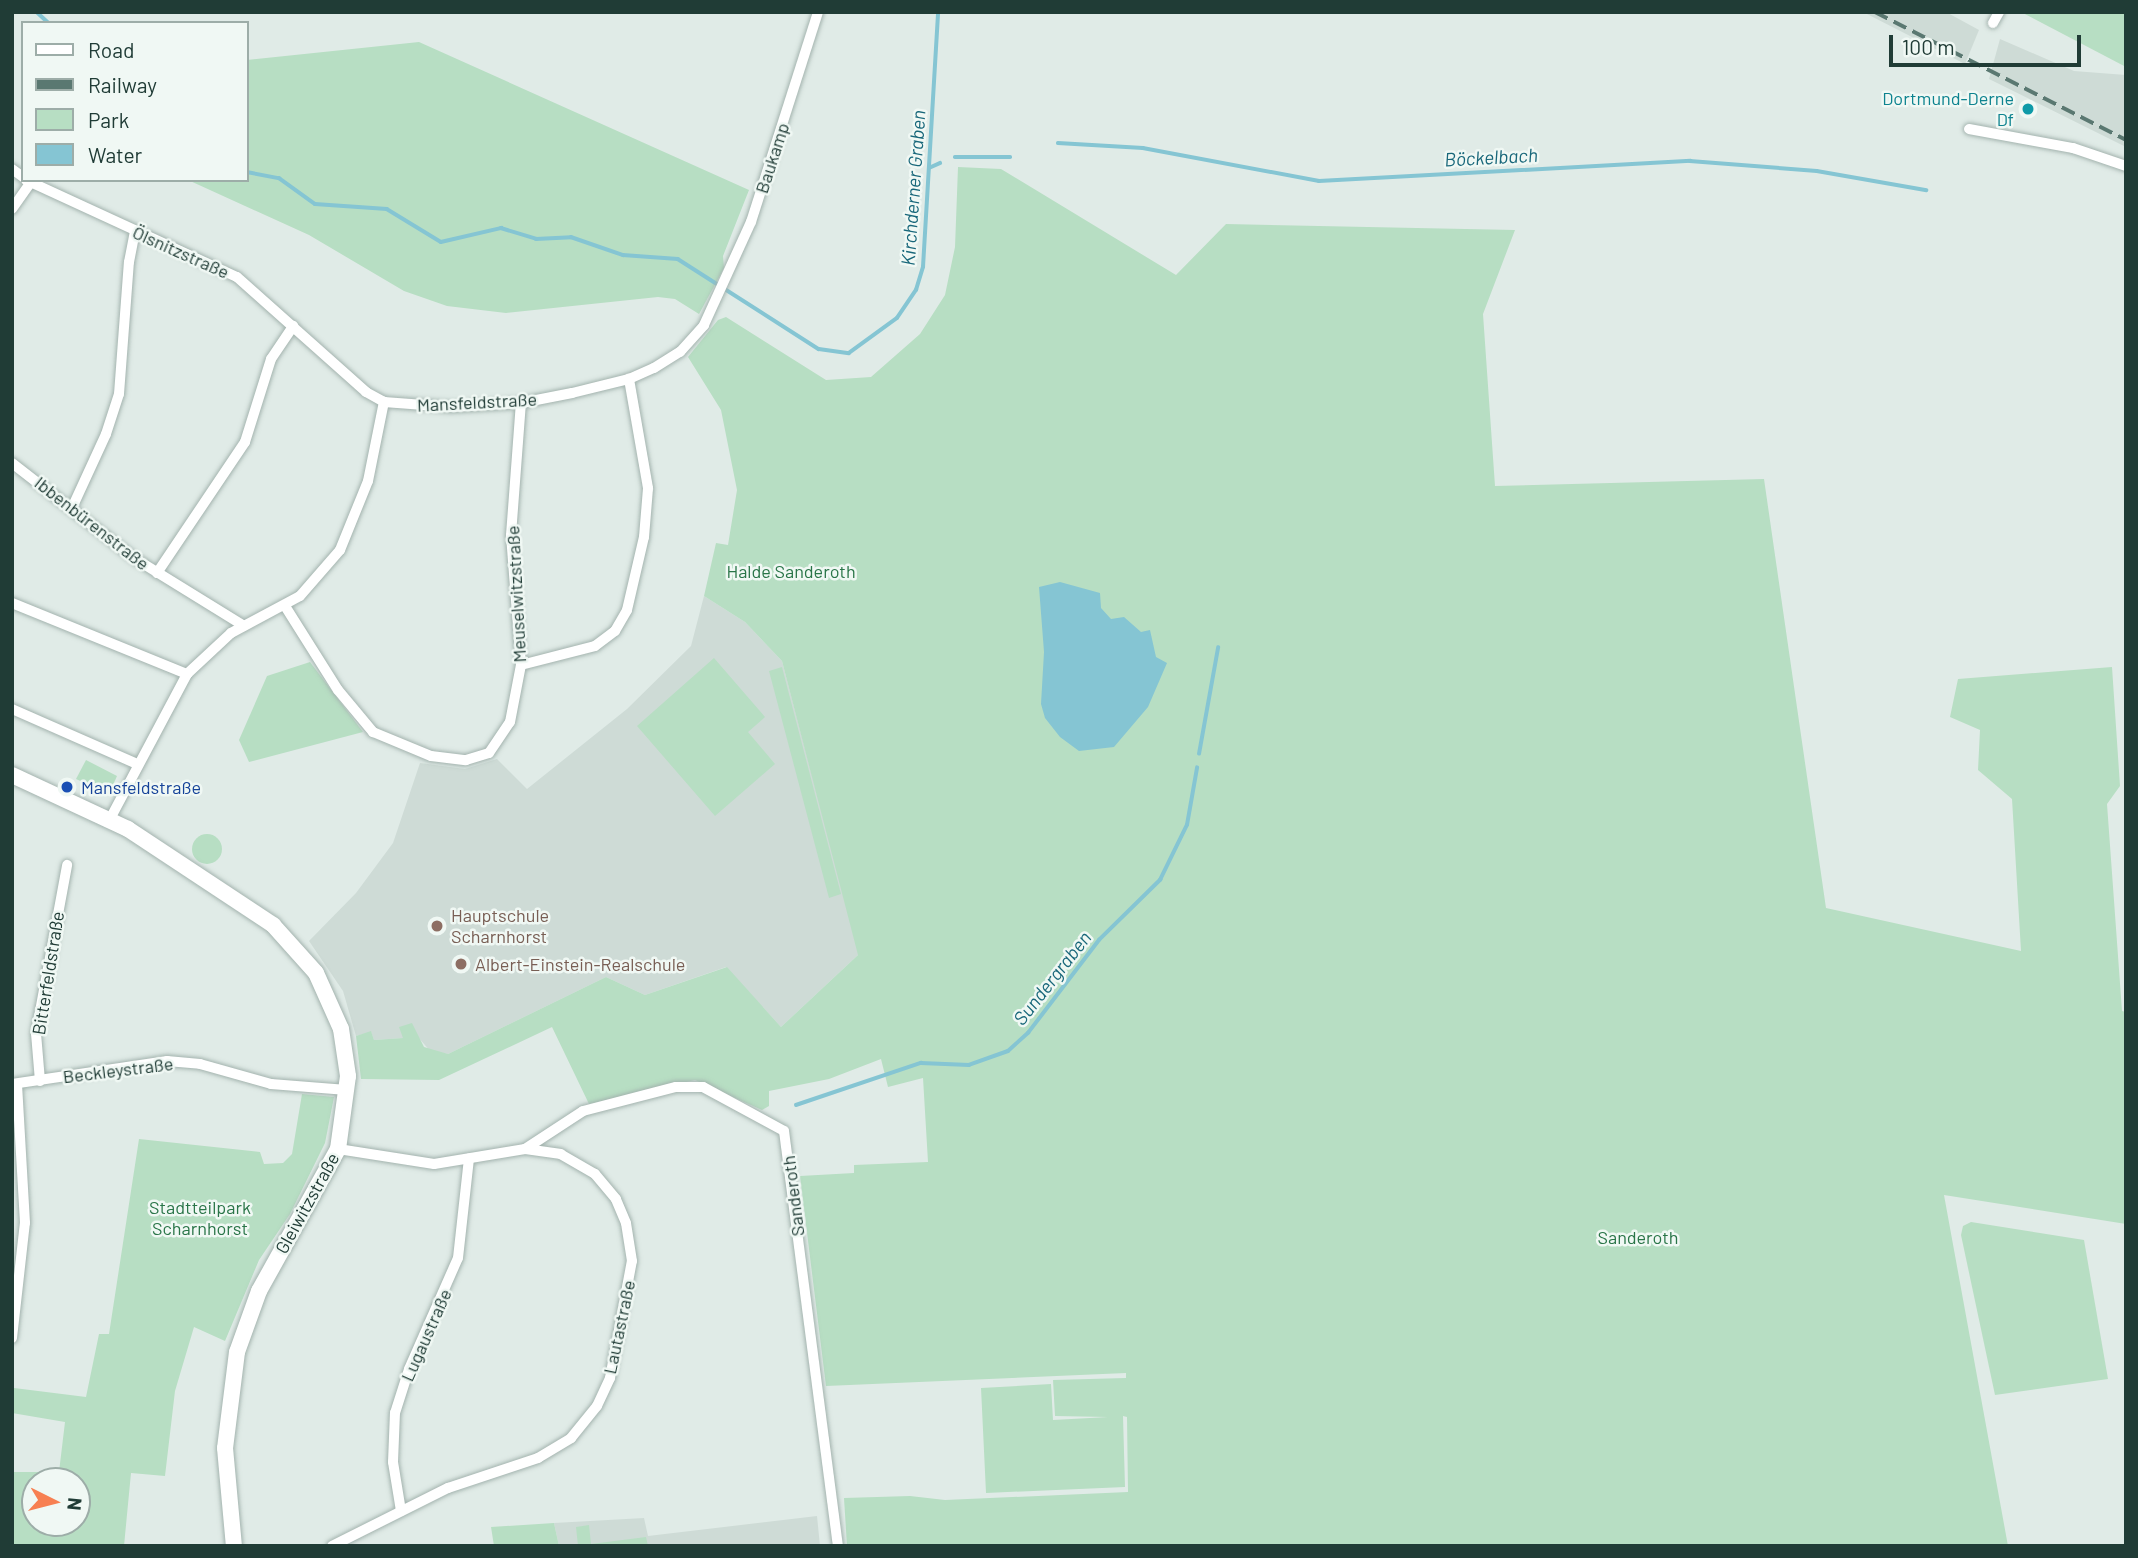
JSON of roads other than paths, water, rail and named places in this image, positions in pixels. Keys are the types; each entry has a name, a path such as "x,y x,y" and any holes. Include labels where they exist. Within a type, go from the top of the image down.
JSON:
{"street":[{"name":"Baukamp","path":"718,300 759,199 818,12"},
{"path":"1993,23 1999,12"},
{"path":"1969,130 2073,148 2126,166"},
{"path":"12,209 25,182"},
{"name":"Ölsnitzstraße","path":"30,182 135,231 222,267 259,293 366,392 384,402"},
{"path":"72,508 106,434 119,394 129,262 135,231"},
{"name":"Mansfeldstraße","path":"384,402 428,408 521,404 629,379 687,347 718,300"},
{"path":"157,573 245,442 271,359 293,326"},
{"path":"521,665 595,646 615,631 627,610 644,537 648,488 629,379"},
{"path":"110,819 187,674 218,642 285,606 318,579 348,537 374,459 384,402"},
{"name":"Meuselwitzstraße","path":"285,606 366,725 404,748 431,756 466,760 489,753 510,722 521,665 511,535 521,404"},
{"name":"Ibbenbürenstraße","path":"12,463 157,573 244,626"},
{"path":"12,603 187,674"},
{"path":"12,709 137,764"},
{"name":"Gleiwitzstraße","path":"12,775 110,819 220,886 294,946 316,973 334,1010 345,1047 347,1090 338,1149 275,1259 240,1343 225,1448 234,1546"},
{"name":"Bitterfeldstraße","path":"40,1081 36,1032 67,865"},
{"name":"Beckleystraße","path":"14,1084 167,1061 200,1064 271,1084 347,1090"},
{"path":"12,1338 25,1223 14,1084"},
{"name":"Sanderoth","path":"525,1149 583,1111 676,1087 703,1087 784,1131 838,1546"},
{"name":"Lautastraße","path":"332,1546 449,1489 522,1465 562,1445 588,1418 610,1378 629,1290 631,1251 626,1223 607,1186 578,1161 554,1152 525,1149 469,1159 421,1163 338,1149"},
{"name":"Lugaustraße","path":"401,1511 393,1462 396,1413 409,1369 458,1258 469,1159"}],"water":[{"path":"1060,582 1100,593 1101,608 1111,619 1124,617 1141,632 1150,630 1156,657 1167,663 1148,707 1114,747 1079,751 1060,737 1045,718 1041,704 1044,652 1039,587"}],"waterway":[{"name":"Kirchderner Graben","path":"37,12 47,21"},
{"name":"Kirchderner Graben","path":"248,172 279,178 315,204 387,209 441,242 501,228 536,239 571,237 623,255 678,259 819,349 849,353 897,318 916,290 923,267 938,12"},
{"name":"Böckelbach","path":"1058,143 1143,148 1319,181 1690,161 1817,171 1926,190"},
{"name":"Böckelbach","path":"955,157 1010,157"},
{"name":"Böckelbach","path":"929,168 940,163"},
{"name":"Sundergraben","path":"1199,754 1218,648"},
{"name":"Sundergraben","path":"796,1105 921,1063 969,1065 1008,1051 1028,1033 1099,940 1160,880 1187,825 1197,768"}],"railway":[{"path":"1875,12 2126,140"}],"place":[{"name":"Dortmund-Derne Df","path":"2028,109"},
{"name":"Mansfeldstraße","path":"67,787"},
{"name":"Hauptschule Scharnhorst","path":"437,926"},
{"name":"Albert-Einstein-Realschule","path":"461,964"}],"park label":[{"name":"Halde Sanderoth","path":"791,571"},
{"name":"Stadtteilpark Scharnhorst","path":"200,1218"}]}
